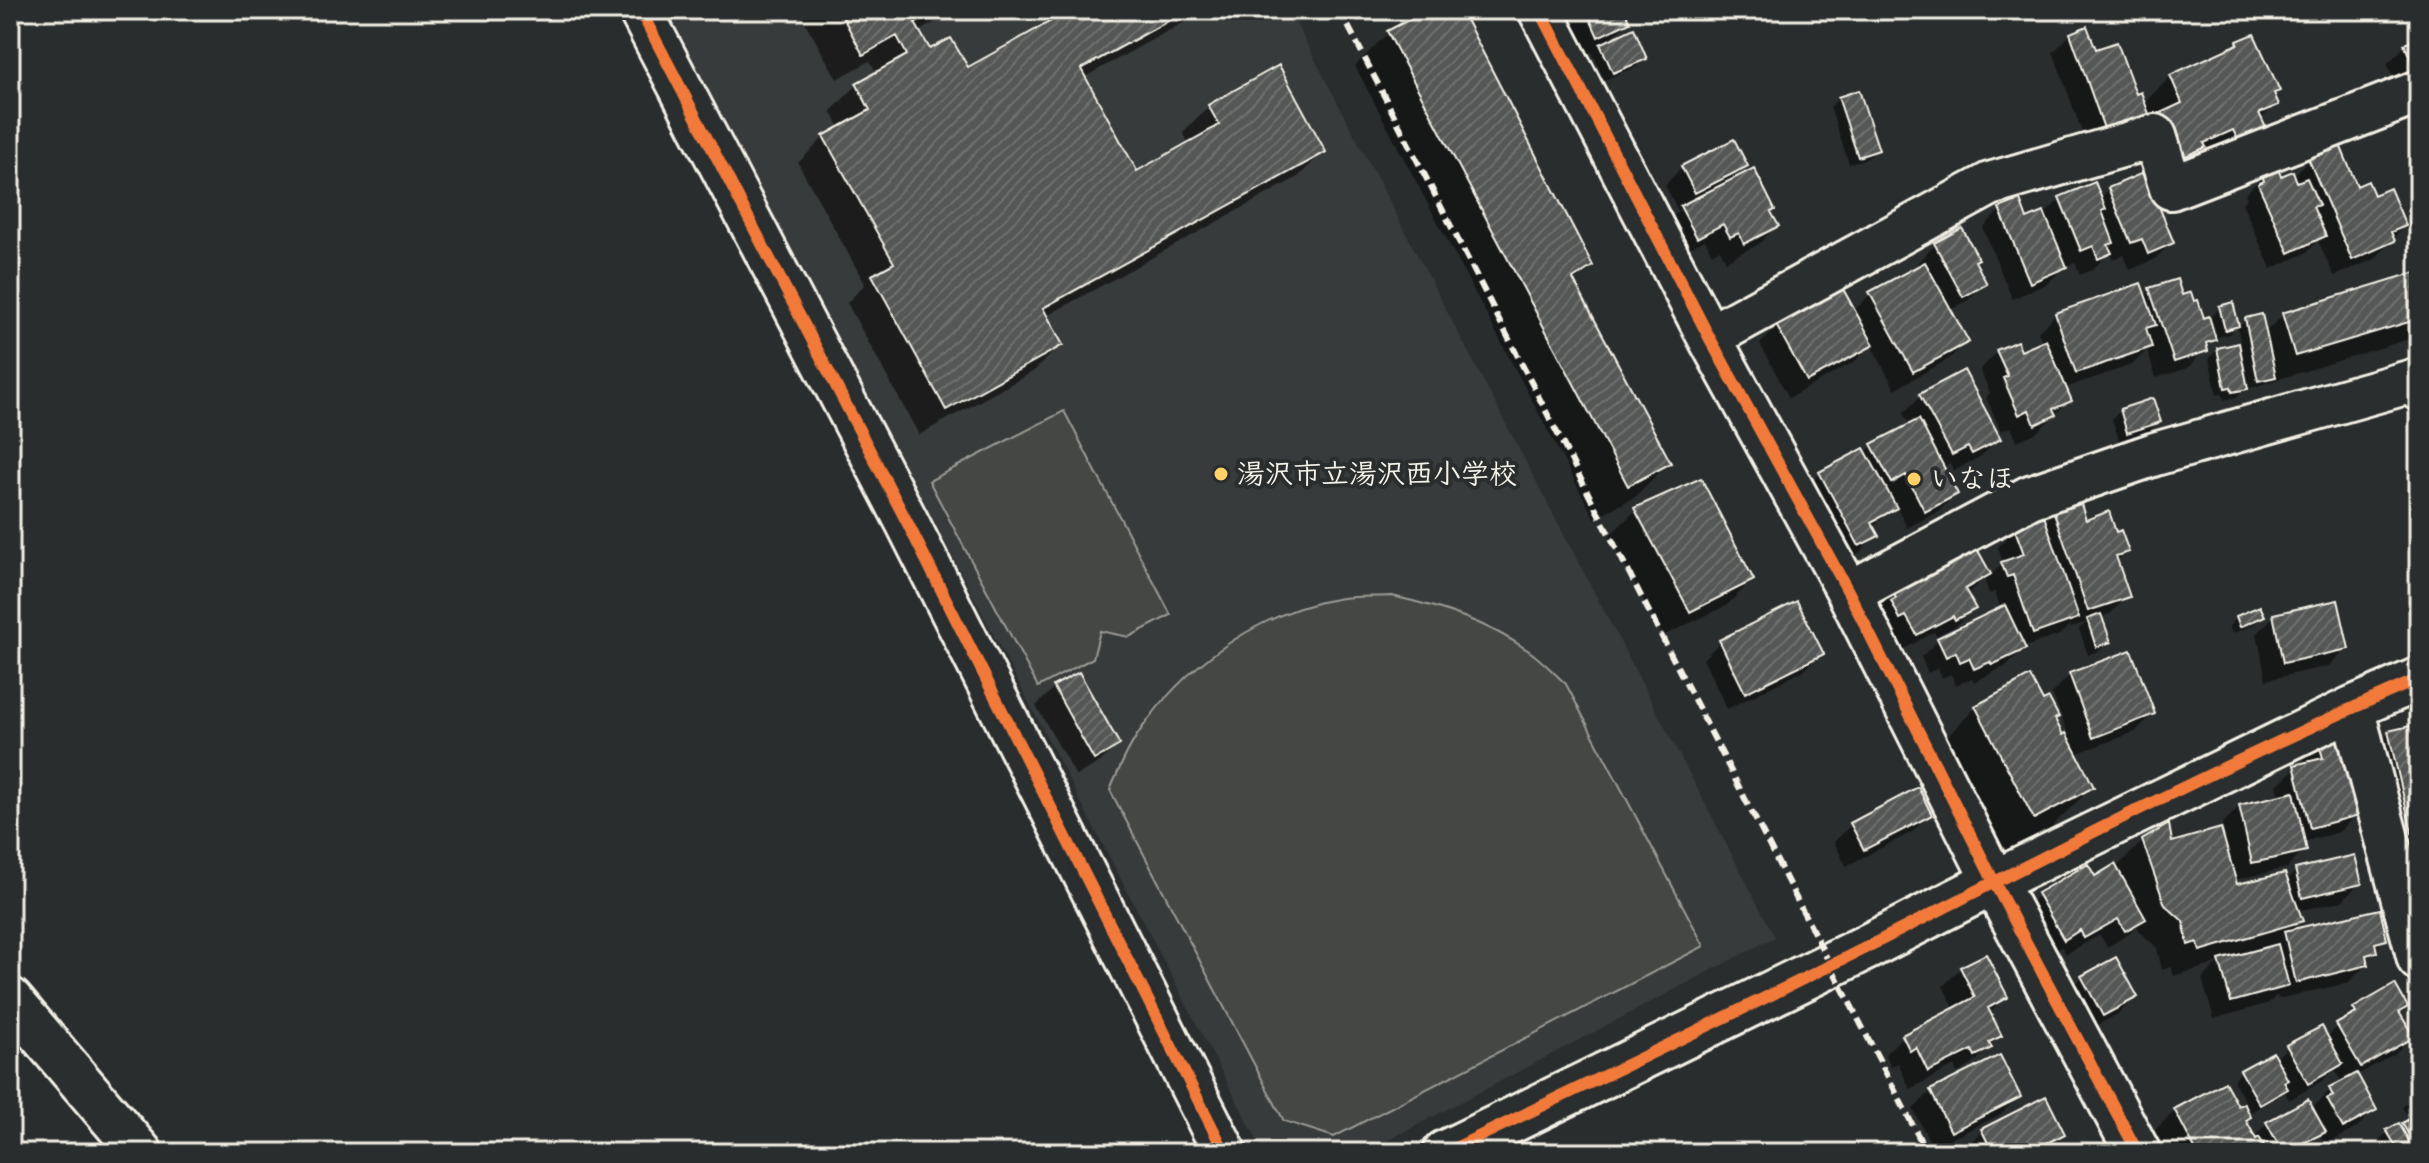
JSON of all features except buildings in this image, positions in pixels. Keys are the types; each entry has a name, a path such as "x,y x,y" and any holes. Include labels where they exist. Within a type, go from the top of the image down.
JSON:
{"street":[{"path":"640,10 915,536 1225,1153"},
{"path":"1540,10 1709,337 1849,593 1994,882 2138,1153"},
{"path":"1709,337 1990,184 2155,136 2171,188 2419,92"},
{"path":"1849,593 2030,497 2155,454 2416,380 2419,389"},
{"path":"1445,1153 1994,882 2352,708 2419,679"},
{"path":"2352,708 2419,959"},
{"path":"10,999 141,1153"}],"shaded area":[{"name":"湯沢市立湯沢西小学校","path":"667,10 1289,10 1775,937 1364,1153 1264,1153"},
{"path":"1064,411 1171,615 1129,637 1100,631 1093,658 1038,687 929,481"},
{"path":"1392,596 1446,611 1497,632 1534,655 1566,684 1704,946 1334,1137 1284,1121 1110,790 1136,736 1166,698 1209,657 1233,640 1286,613 1314,604 1342,598"}],"railway":[{"path":"1340,10 1927,1153"}],"cycle path":[{"path":"640,10 907,522 1225,1153"},
{"path":"1540,10 1709,337 1849,593 1994,882 2138,1153"},
{"path":"1445,1153 1764,999 2211,774 2419,679"}],"place":[{"name":"湯沢市立湯沢西小学校","path":"1221,474"},
{"name":"いなほ","path":"1914,479"}]}
